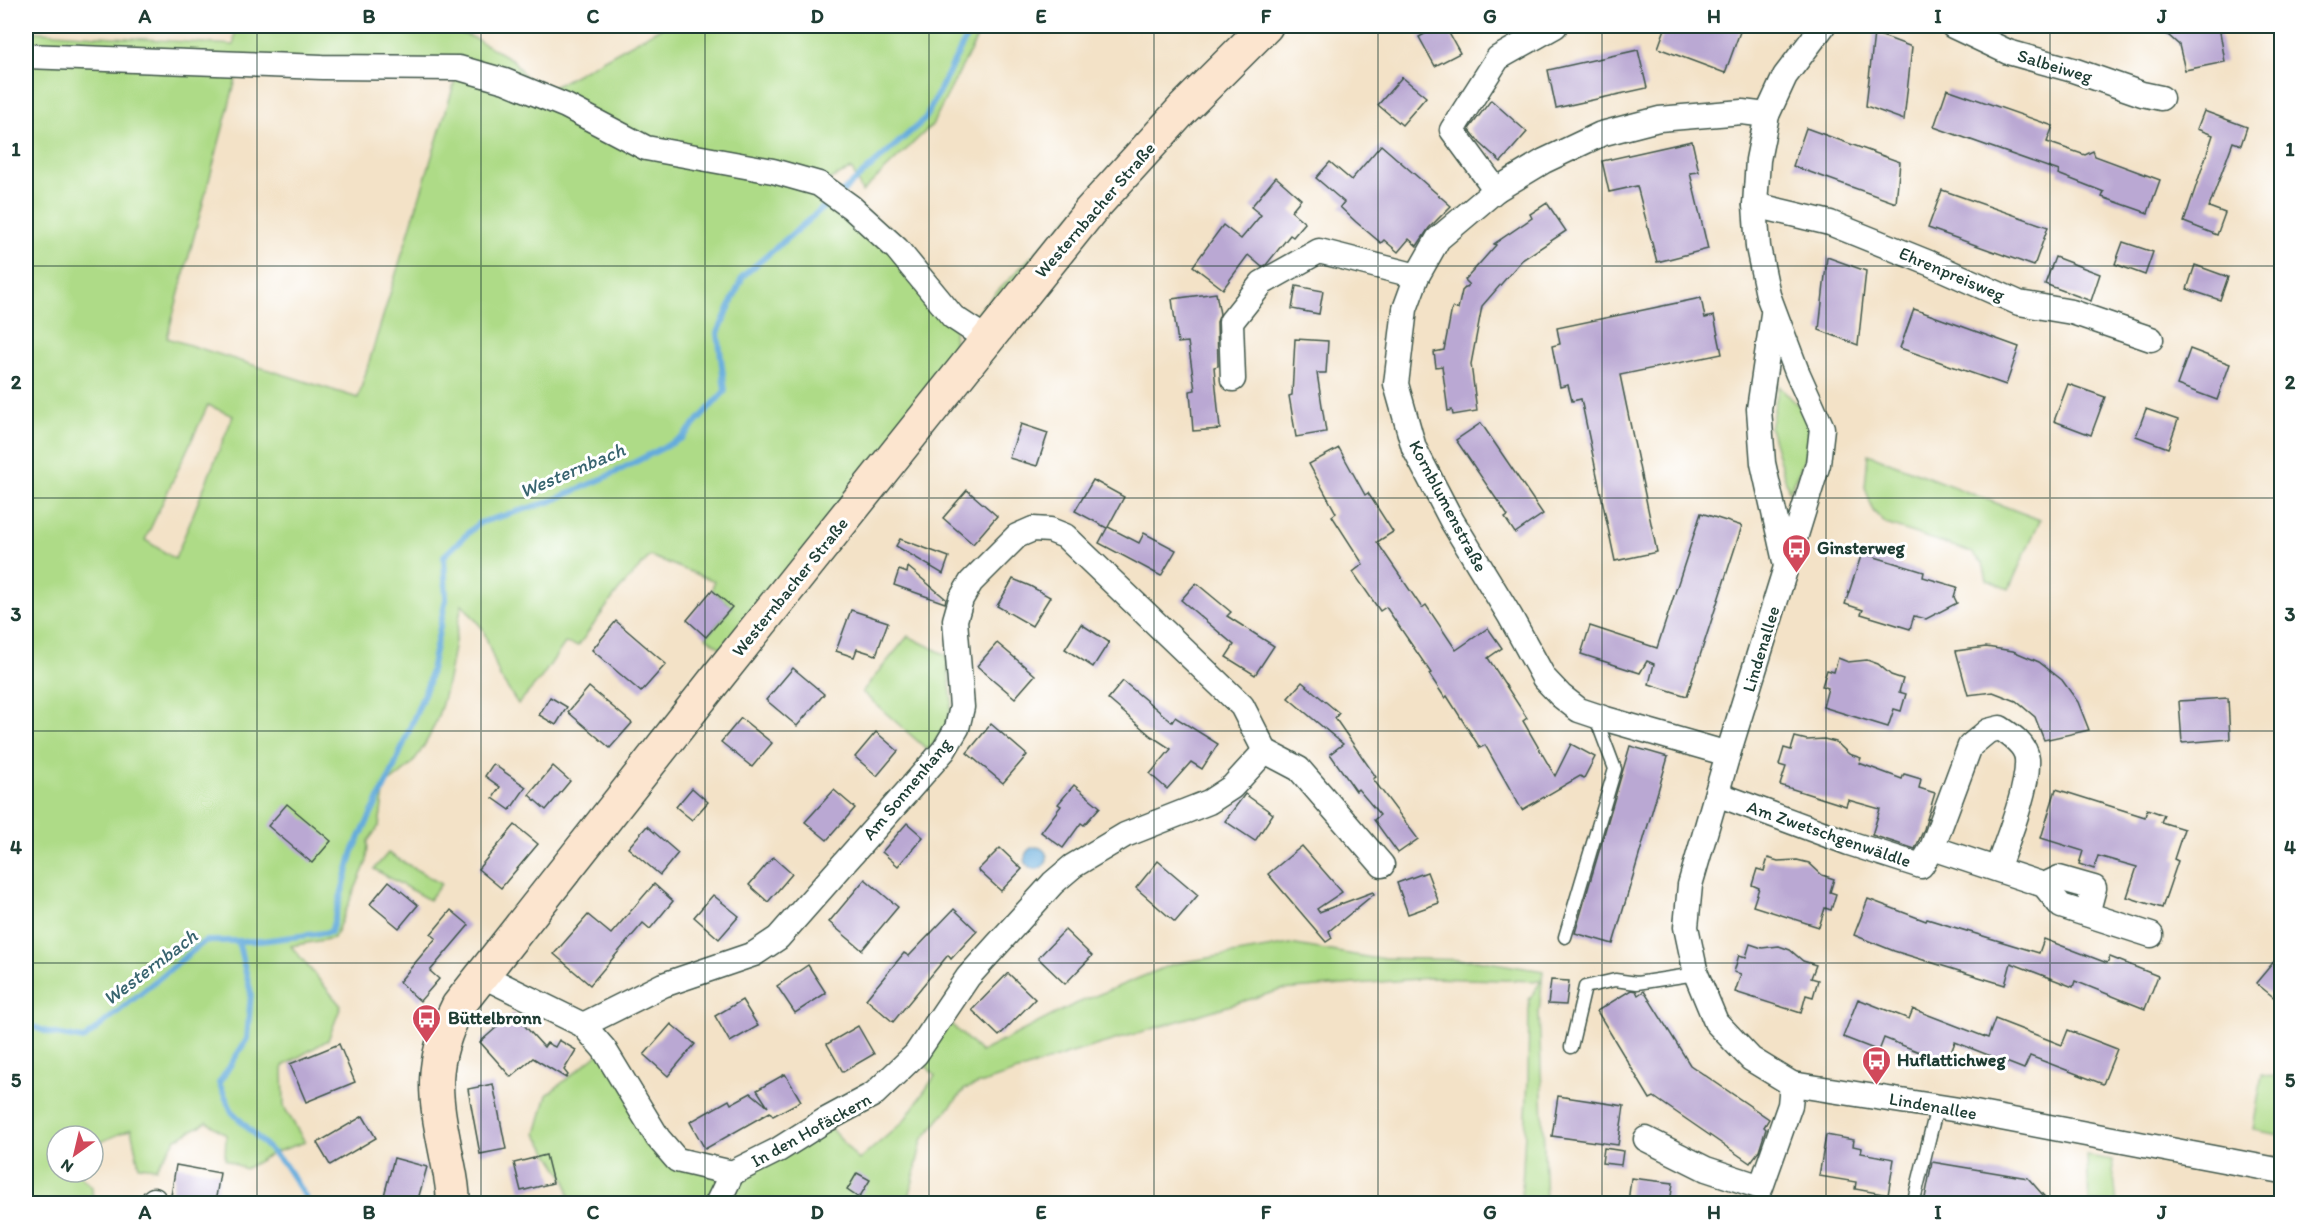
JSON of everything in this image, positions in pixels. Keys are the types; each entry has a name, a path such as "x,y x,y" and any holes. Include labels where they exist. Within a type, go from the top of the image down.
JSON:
{"street":[{"name":"Westernbacher Straße","path":"453,1203 436,1088 438,1056 446,1030 458,1006 1090,211 1182,110 1266,26"},
{"path":"1497,190 1452,130 1498,58 1555,26"},
{"name":"Salbeiweg","path":"1953,26 2008,52 2161,98"},
{"name":"Lindenallee","path":"1815,28 1785,76 1767,115 1758,160 1755,205 1758,247 1774,312 1822,428 1818,464 1728,754 1690,891 1686,927 1696,974 1716,1022 1751,1059 1792,1084 1937,1107 2282,1171"},
{"path":"26,56 278,66 459,68 505,81 566,106 646,148 772,171 819,184 851,207 897,249 953,317 988,340"},
{"name":"Kornblumenstraße","path":"1728,754 1579,710 1561,696 1544,678 1510,616 1452,521 1414,448 1396,384 1405,309 1418,276 1438,239 1497,190 1544,160 1601,134 1659,119 1742,112 1767,115"},
{"name":"Ehrenpreisweg","path":"1755,205 1830,223 2019,303 2072,312 2151,339"},
{"path":"1233,379 1231,322 1262,283 1319,251 1418,276"},
{"name":"Lindenallee","path":"1774,312 1759,409 1763,463 1786,569"},
{"name":"Am Sonnenhang","path":"583,1025 663,985 754,954 778,938 944,750 957,728 962,707 956,620 961,599 971,582 1017,536 1033,530 1050,530 1065,536 1242,706 1265,751"},
{"name":"Am Zwetschgenwäldle","path":"1717,794 1849,843 1921,866 1932,848 1970,746 1988,730 2000,728 2015,738 2027,758 2022,793 1998,869"},
{"path":"1265,751 1299,769 1382,865"},
{"name":"In den Hofäckern","path":"481,975 583,1025 604,1049 658,1138 677,1160 732,1173 778,1150 824,1121 874,1094 916,1054 968,977 1053,883 1072,866 1125,835 1209,802 1232,787 1265,751"},
{"name":"Am Zwetschgenwäldle","path":"1932,848 2044,885 2061,906 2151,935"},
{"path":"1646,1139 1706,1169 1761,1187 1790,1105 1792,1084"},
{"path":"717,1203 732,1173"}],"lane":[{"path":"1565,937 1615,769 1595,716"},
{"path":"1571,1047 1585,987 1615,980 1638,983 1696,974"},
{"path":"1912,1203 1937,1107"}],"green space":[{"path":"235,26 439,26 472,37 513,60 539,95 664,26 983,26 932,125 862,192 852,169 819,184 968,322 1187,95 972,360 954,319 955,364 727,653 706,637 732,607 712,590 714,581 650,556 618,591 578,646 565,643 541,678 518,704 500,677 483,629 462,604 446,686 434,726 413,762 385,786 379,826 368,841 367,861 334,938 291,946 341,1006 328,1040 283,1066 284,1107 305,1142 273,1153 245,1169 225,1159 226,1135 207,1122 176,1139 156,1168 139,1166 131,1129 105,1140 105,1124 45,1124 45,1184 89,1184 92,1187 93,1203 26,1203 26,31 234,45","holes":["240,64 459,68 358,398 167,338","208,405 233,416 175,559 145,540"]},
{"path":"1779,386 1809,416 1811,447 1789,492 1770,428"},
{"path":"1868,454 2040,520 2009,589 1987,580 1983,563 1971,552 1886,524 1873,511 1865,487"},
{"path":"908,636 946,655 952,701 947,724 929,751 862,692"},
{"path":"388,853 441,884 429,900 374,869"},
{"path":"1290,944 1372,958 1476,960 1543,971 1539,1013 1546,1203 1521,1203 1528,1080 1529,1000 1541,981 1430,978 1281,990 1065,1055 965,1089 922,1140 908,1203 570,1203 566,1180 536,1134 547,1095 604,1049 658,1138 732,1173 824,1121 859,1160 903,1122 935,1076 916,1054 942,1016 981,1052 1073,1005 1173,964"},
{"path":"2262,1074 2281,1078 2281,1135 2253,1130"},
{"path":"2087,1156 2112,1160 2117,1203 2089,1203"}],"water":[{"path":"1036,847 1044,850 1047,858 1044,866 1036,869 1028,866 1025,858 1028,850"}],"building":[{"path":"1439,26 1445,26 1460,53 1435,66 1419,37"},
{"path":"1666,26 1730,26 1741,29 1725,73 1658,48"},
{"path":"2158,26 2219,26 2225,62 2185,70 2179,45"},
{"path":"1874,33 1912,47 1904,120 1866,106"},
{"path":"1638,50 1647,88 1556,108 1548,70"},
{"path":"1402,77 1426,97 1402,125 1378,105"},
{"path":"1947,89 2053,126 2047,142 2085,155 2093,151 2095,156 2160,180 2148,213 2102,197 2104,192 2058,174 2059,171 1934,127"},
{"path":"1491,100 1527,132 1501,162 1480,143 1469,129"},
{"path":"2204,111 2247,127 2241,145 2233,142 2209,207 2225,213 2217,235 2184,222 2213,135 2197,129"},
{"path":"1806,128 1900,162 1896,203 1793,166"},
{"path":"1692,141 1699,172 1690,173 1708,249 1657,262 1637,186 1609,192 1602,161"},
{"path":"1381,145 1451,206 1429,228 1417,246 1409,239 1398,252 1384,240 1381,243 1356,222 1340,207 1344,202 1316,178 1330,162 1351,180"},
{"path":"1276,177 1301,199 1291,211 1305,223 1293,237 1290,235 1266,265 1262,267 1248,255 1223,289 1193,266 1223,225 1241,239 1261,215 1251,207"},
{"path":"1942,190 2048,227 2034,266 1928,228"},
{"path":"1547,203 1566,231 1522,260 1482,306 1471,364 1477,411 1453,415 1452,410 1448,411 1442,366 1436,367 1434,352 1444,350 1452,308 1458,309 1462,291 1469,284 1465,280 1496,245 1494,244 1532,218 1530,214"},
{"path":"2123,242 2153,252 2145,275 2115,264"},
{"path":"1827,257 1866,271 1858,345 1819,330"},
{"path":"2055,257 2100,274 2091,301 2045,284"},
{"path":"2195,265 2228,277 2220,300 2187,289"},
{"path":"1296,286 1323,291 1319,314 1292,309"},
{"path":"1216,293 1220,314 1217,322 1218,366 1214,367 1220,429 1193,431 1190,391 1195,390 1188,342 1178,343 1172,299"},
{"path":"1701,298 1705,318 1714,316 1722,354 1620,375 1657,552 1615,561 1581,399 1572,401 1568,385 1560,387 1552,346 1560,344 1557,328"},
{"path":"1914,309 2019,347 2006,385 1900,348"},
{"path":"1295,339 1328,341 1326,373 1317,373 1326,432 1296,437 1289,396 1292,395"},
{"path":"2190,349 2230,364 2217,400 2177,385"},
{"path":"2068,384 2105,397 2091,435 2054,421"},
{"path":"2146,409 2178,420 2168,448 2136,436"},
{"path":"1481,423 1543,514 1515,533 1505,518 1508,516 1456,440"},
{"path":"1021,424 1048,433 1037,466 1009,458"},
{"path":"1339,448 1365,495 1368,493 1393,532 1377,542 1422,608 1426,605 1456,650 1488,628 1502,648 1488,658 1527,718 1523,721 1555,776 1571,744 1595,757 1584,778 1580,776 1522,810 1485,745 1480,748 1386,607 1380,611 1353,572 1363,564 1332,516 1336,513 1309,464"},
{"path":"1093,480 1124,497 1108,527 1139,543 1144,533 1176,550 1161,576 1099,543 1107,528 1075,511"},
{"path":"967,490 997,516 973,544 943,518"},
{"path":"1701,513 1742,526 1687,696 1649,684 1654,664 1647,661 1640,673 1581,654 1590,626 1657,648"},
{"path":"900,539 949,557 943,574 896,546"},
{"path":"1862,553 1924,572 1923,577 1957,587 1954,597 1957,603 1926,619 1914,616 1910,629 1861,614 1863,610 1845,604"},
{"path":"908,567 946,599 945,603 894,585 899,570 907,573"},
{"path":"1013,579 1050,597 1032,626 997,606"},
{"path":"1196,583 1231,612 1227,616 1274,646 1255,675 1226,657 1234,645 1181,600"},
{"path":"712,590 732,607 706,637 687,620"},
{"path":"851,610 888,622 876,655 857,649 854,657 836,651"},
{"path":"616,621 666,664 641,692 592,650"},
{"path":"1081,624 1109,642 1093,667 1065,649"},
{"path":"997,643 1035,675 1015,698 977,666"},
{"path":"1986,647 2013,651 2039,662 2062,680 2078,702 2089,730 2044,740 2035,717 2016,701 1993,692 1968,695 1956,651"},
{"path":"1838,658 1848,662 1867,660 1878,664 1891,675 1903,679 1899,692 1906,694 1901,711 1894,709 1888,727 1823,707 1828,688 1822,686 1827,670 1834,672"},
{"path":"793,668 824,694 797,726 766,700"},
{"path":"1123,681 1172,722 1175,717 1218,744 1202,769 1191,762 1167,789 1150,774 1171,749 1151,736 1108,699"},
{"path":"1302,682 1339,713 1335,718 1376,777 1373,779 1418,839 1398,853 1374,820 1380,815 1358,789 1356,791 1330,754 1343,744 1288,698"},
{"path":"589,687 632,723 610,748 568,712"},
{"path":"550,697 567,707 556,725 539,715"},
{"path":"2228,698 2230,739 2182,743 2179,701"},
{"path":"741,718 772,743 752,767 721,742"},
{"path":"991,724 1027,755 1003,783 967,753"},
{"path":"876,732 898,751 877,776 855,757"},
{"path":"1795,737 1836,742 1849,754 1861,758 1859,763 1902,779 1904,774 1921,779 1919,788 1935,793 1915,849 1872,835 1880,809 1848,800 1846,806 1780,785 1786,767 1779,765 1784,748 1791,750"},
{"path":"1630,746 1668,757 1613,944 1575,933"},
{"path":"493,764 526,787 510,810 493,798 500,787 485,776"},
{"path":"553,766 570,781 546,810 529,795"},
{"path":"1074,785 1100,807 1084,825 1081,823 1063,848 1041,832 1061,806 1058,804"},
{"path":"692,788 708,802 692,820 676,807"},
{"path":"2056,789 2145,817 2147,809 2164,815 2161,822 2184,829 2174,859 2178,861 2162,908 2127,897 2137,867 2098,856 2094,869 2079,864 2083,851 2041,838"},
{"path":"834,790 855,808 827,840 805,822"},
{"path":"1245,794 1273,814 1255,841 1225,821"},
{"path":"287,804 331,841 312,863 268,826"},
{"path":"907,823 923,837 898,866 882,852"},
{"path":"515,825 538,844 501,888 478,869"},
{"path":"647,826 678,853 660,875 628,848"},
{"path":"1302,846 1342,892 1317,909 1319,912 1373,892 1374,894 1329,931 1332,938 1326,942 1268,874"},
{"path":"1000,848 1022,869 1001,891 978,870"},
{"path":"773,857 792,874 768,902 749,885"},
{"path":"1768,858 1809,863 1822,875 1834,879 1830,892 1836,894 1831,910 1825,908 1819,927 1753,906 1759,888 1752,885 1757,869 1764,871"},
{"path":"1158,861 1198,895 1175,922 1136,888"},
{"path":"1427,872 1439,903 1408,914 1397,883"},
{"path":"865,879 898,907 862,950 829,922"},
{"path":"389,881 418,905 399,928 370,904"},
{"path":"654,884 673,901 650,929 643,923 590,985 554,954 588,915 611,934"},
{"path":"713,895 739,916 719,939 694,917"},
{"path":"1868,899 1926,921 1927,919 2039,953 2044,939 2107,963 2110,957 2158,976 2145,1009 2075,981 2073,987 2011,963 2005,985 1894,951 1854,935"},
{"path":"954,909 977,931 951,959 948,955 893,1022 866,999 904,953 909,956"},
{"path":"451,910 469,925 430,971 439,979 420,1001 399,982 436,938 431,934"},
{"path":"1065,930 1092,956 1065,984 1038,958"},
{"path":"1750,944 1762,948 1779,946 1790,950 1803,961 1816,965 1811,978 1818,980 1813,997 1806,995 1801,1013 1735,992 1741,974 1734,972 1739,955 1746,957"},
{"path":"2282,952 2282,1004 2256,983"},
{"path":"808,965 826,993 795,1013 777,986"},
{"path":"1008,973 1035,999 999,1036 972,1010"},
{"path":"1551,980 1569,981 1566,1005 1548,1004"},
{"path":"1631,990 1636,991 1638,995 1644,991 1690,1065 1769,1119 1764,1127 1766,1129 1759,1151 1750,1163 1654,1097 1650,1099 1597,1011"},
{"path":"1858,999 1909,1019 1913,1009 1988,1038 1995,1019 2062,1045 2068,1030 2117,1049 2103,1084 2030,1056 2024,1069 1955,1042 1947,1063 1884,1038 1879,1051 1843,1037"},
{"path":"742,1000 758,1026 730,1042 715,1016"},
{"path":"513,1013 544,1047 547,1043 555,1047 559,1040 576,1050 564,1070 568,1075 566,1078 533,1058 511,1077 480,1042"},
{"path":"671,1024 695,1044 668,1076 644,1055"},
{"path":"858,1026 874,1054 843,1072 827,1044"},
{"path":"339,1044 355,1082 306,1102 290,1064"},
{"path":"785,1074 801,1101 773,1116 770,1112 705,1149 690,1122 729,1100 731,1104 751,1093 768,1107 757,1090"},
{"path":"493,1084 506,1149 480,1154 468,1089"},
{"path":"1558,1096 1624,1106 1618,1145 1552,1136"},
{"path":"363,1116 376,1138 330,1165 317,1143"},
{"path":"1826,1135 1854,1140 1853,1146 1862,1148 1861,1153 1894,1159 1888,1195 1855,1189 1856,1182 1819,1176"},
{"path":"1604,1148 1623,1151 1621,1165 1602,1163"},
{"path":"546,1155 553,1183 521,1191 514,1163"},
{"path":"394,1158 427,1167 417,1203 382,1203"},
{"path":"1932,1162 2028,1178 2050,1203 1924,1203"},
{"path":"176,1165 220,1173 215,1203 171,1196"},
{"path":"857,1173 870,1180 859,1198 847,1190"},
{"path":"1631,1178 1673,1183 1670,1203 1628,1203"}],"waterway":[{"name":"Westernbach","path":"840,194 925,119 972,26"},
{"name":"Westernbach","path":"26,1024 50,1033 84,1039 205,941 261,941 331,932 353,851 392,772 428,684 446,599 444,556 479,523 549,502 604,478 682,438 725,391 718,333 743,276 832,200"},
{"path":"238,941 251,993 247,1039 219,1083 232,1112 285,1165 310,1204"}],"place":[{"name":"Ginsterweg","path":"1796,574"},
{"name":"Büttelbronn","path":"427,1044"},
{"name":"Huflattichweg","path":"1876,1086"}]}
